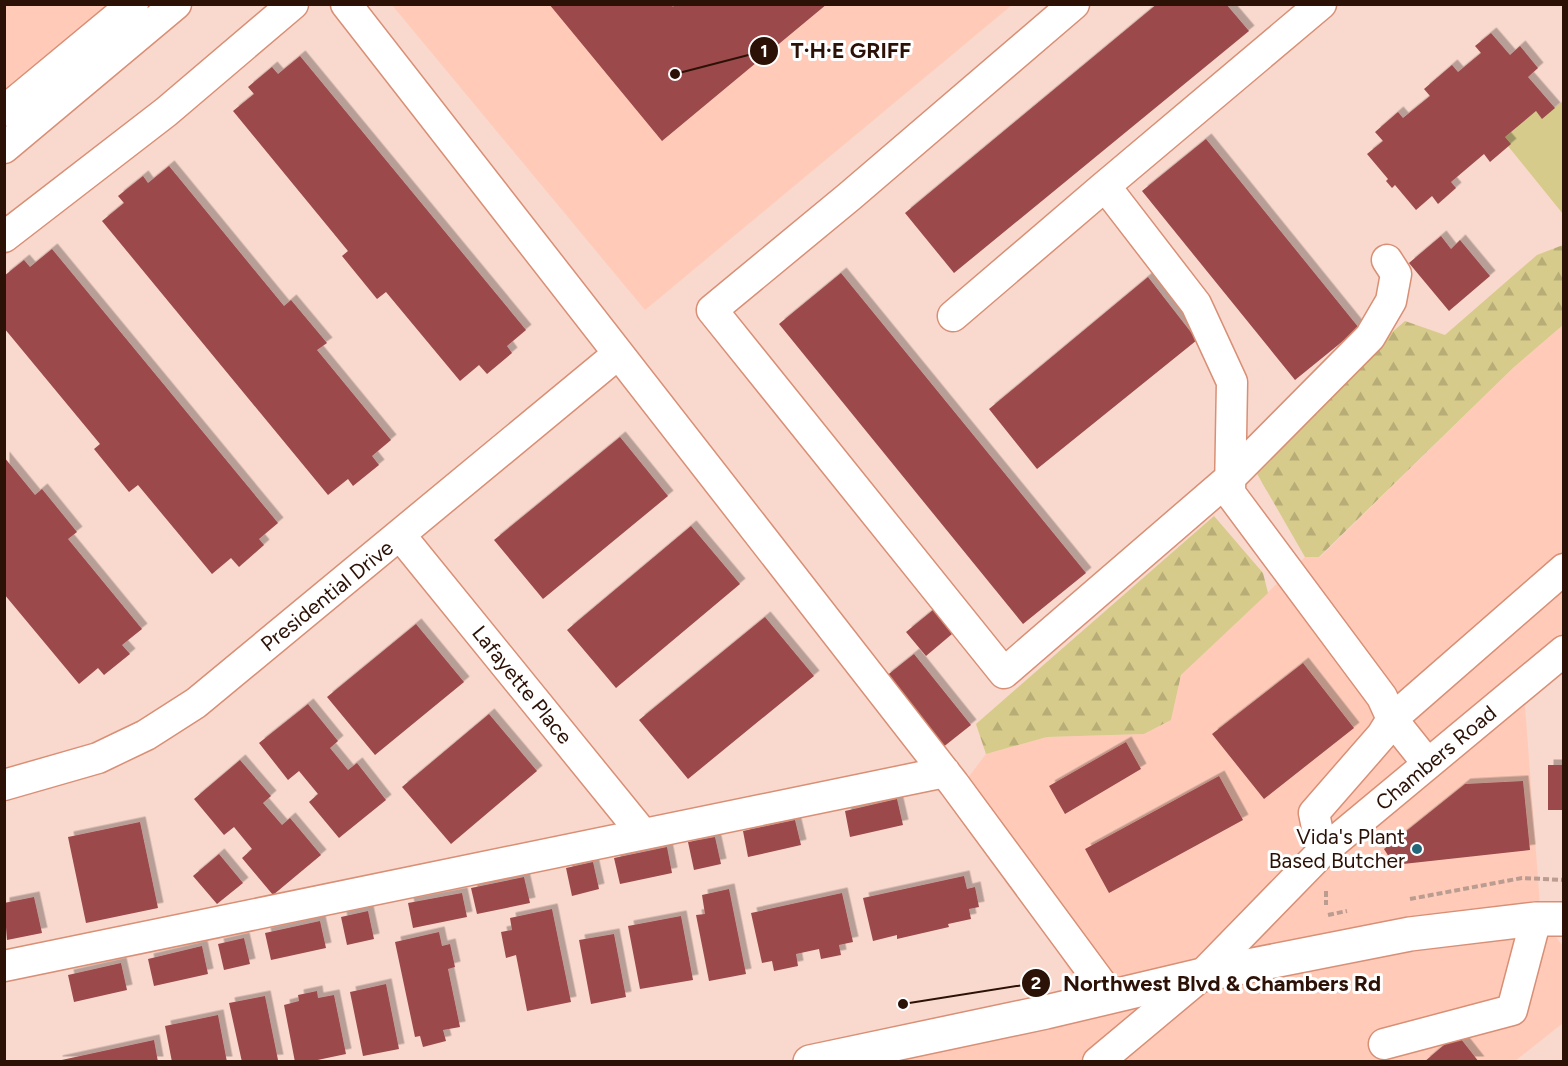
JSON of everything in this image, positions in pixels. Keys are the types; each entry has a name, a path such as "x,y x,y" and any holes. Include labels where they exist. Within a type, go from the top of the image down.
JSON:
{"main road":[{"path":"810,1062 1202,975 1410,934 1550,919"}],"street":[{"path":"4,111 133,4"},
{"path":"4,148 176,4"},
{"path":"4,237 166,112 293,4"},
{"path":"346,4 945,772 1111,997"},
{"path":"1074,4 850,196 712,310 1004,673 1230,478 1370,338 1391,301 1396,274 1387,260"},
{"path":"953,316 1321,4"},
{"path":"1105,186 1196,304 1232,382 1230,493 1382,697 1392,719 1428,764"},
{"name":"Presidential Drive","path":"4,785 98,758 146,735 196,703 618,354"},
{"name":"Lafayette Place","path":"400,535 643,834"},
{"path":"1322,852 1314,813 1382,735 1392,719 1563,569"},
{"name":"Chambers Road","path":"1098,1062 1202,975 1322,852 1563,651"},
{"path":"4,966 945,772"},
{"path":"1384,1044 1512,1010 1550,919"}],"path":[{"path":"1408,900 1522,878 1563,880"},
{"path":"1328,915 1351,910"}],"shaded area":[{"path":"5,5 161,5 5,135"},
{"path":"392,5 1012,5 645,310"},
{"path":"1563,325 1563,647 1523,680 1541,919 1563,946 1563,1023 1515,1061 801,1062 1089,1002 958,791 986,754 1047,737 1144,734 1171,720 1181,675 1305,557 1320,557 1513,368"}],"green space":[{"path":"1563,101 1563,214 1508,146 1505,137 1536,111 1542,118"},
{"path":"1563,245 1563,325 1513,368 1319,557 1305,557 1248,458 1405,321 1445,335 1537,255"},
{"path":"1214,516 1263,573 1268,593 1181,675 1171,720 1144,734 1047,737 986,754 976,724"}],"building":[{"path":"549,4 671,4 673,7 675,4 827,4 662,141"},
{"path":"1157,4 1226,4 1249,31 954,273 905,213"},
{"path":"1491,33 1510,55 1520,46 1538,68 1528,77 1555,108 1542,119 1536,111 1505,137 1511,144 1490,162 1484,154 1451,182 1456,188 1438,204 1432,196 1416,210 1395,185 1392,188 1386,181 1388,179 1367,154 1383,141 1375,132 1398,112 1403,118 1430,96 1424,89 1452,65 1458,72 1481,53 1475,46"},
{"path":"300,56 526,330 507,346 512,353 487,374 479,365 460,381 386,292 377,299 342,256 348,251 233,111 254,94 248,87 272,67 278,74"},
{"path":"1206,139 1359,328 1295,380 1142,191"},
{"path":"169,166 284,306 291,300 327,343 317,350 391,440 372,456 379,465 353,486 348,479 328,495 102,221 124,203 118,196 143,176 148,183"},
{"path":"1441,236 1451,249 1460,240 1490,276 1449,311 1409,263"},
{"path":"52,249 278,523 259,539 264,545 239,567 231,558 212,574 138,485 129,492 94,449 100,444 4,328 4,276 24,260 30,267"},
{"path":"841,273 1086,573 1023,624 779,324"},
{"path":"1148,277 1197,340 1037,469 989,409"},
{"path":"620,437 668,496 543,599 494,540"},
{"path":"4,457 35,495 42,489 77,532 68,539 142,629 122,645 130,654 104,675 98,668 79,684 4,594"},
{"path":"691,526 740,584 616,688 567,630"},
{"path":"933,610 952,634 926,656 906,632"},
{"path":"765,617 814,676 688,779 639,720"},
{"path":"416,624 464,682 375,755 327,697"},
{"path":"914,654 971,725 942,748 885,677"},
{"path":"1303,663 1354,728 1264,799 1212,734"},
{"path":"308,704 338,741 330,748 348,770 357,763 386,800 339,838 309,802 318,794 299,771 288,780 259,743"},
{"path":"489,714 537,771 451,844 402,787"},
{"path":"1126,742 1141,769 1065,814 1049,786"},
{"path":"240,760 271,796 263,803 282,825 290,818 321,855 273,895 242,858 252,849 234,827 224,835 194,799"},
{"path":"1548,765 1564,765 1564,810 1548,810"},
{"path":"1219,776 1243,820 1109,893 1085,849"},
{"path":"1523,781 1530,850 1394,865 1384,849 1465,784"},
{"path":"897,799 903,825 850,837 845,811"},
{"path":"795,820 801,845 748,857 743,831"},
{"path":"140,822 158,908 86,923 68,837"},
{"path":"715,837 721,864 694,870 688,842"},
{"path":"667,847 672,873 620,884 614,858"},
{"path":"219,854 243,883 217,904 193,876"},
{"path":"593,862 599,889 572,896 566,868"},
{"path":"964,876 967,889 975,887 979,907 969,909 971,919 948,924 949,927 897,939 897,935 873,941 863,898"},
{"path":"524,877 530,903 477,914 471,888"},
{"path":"729,889 746,974 709,981 696,915 705,914 702,895"},
{"path":"462,893 467,917 413,928 408,903"},
{"path":"842,893 853,942 839,945 841,955 821,959 819,949 796,954 798,966 774,971 772,961 762,963 751,913"},
{"path":"34,897 42,933 7,940 4,903"},
{"path":"552,909 571,1002 527,1011 516,955 506,958 501,932 512,930 510,918"},
{"path":"368,911 374,939 347,945 341,917"},
{"path":"681,916 693,980 640,989 628,926"},
{"path":"320,921 326,948 271,960 265,933"},
{"path":"439,932 442,946 450,944 455,967 448,969 460,1027 443,1030 446,1041 423,1047 420,1036 415,1037 395,942"},
{"path":"614,934 626,997 591,1004 579,940"},
{"path":"244,938 250,964 224,970 218,944"},
{"path":"202,946 208,974 154,986 148,959"},
{"path":"121,963 127,990 74,1002 68,975"},
{"path":"386,984 399,1049 363,1056 350,992"},
{"path":"317,991 318,998 334,995 346,1054 308,1062 295,1062 284,1005 299,1001 298,995"},
{"path":"265,996 278,1060 242,1062 229,1003"},
{"path":"218,1015 227,1062 172,1062 165,1026"},
{"path":"1457,1034 1479,1062 1424,1062"},
{"path":"154,1040 158,1062 57,1062 57,1061"}],"place":[{"name":"T·H·E GRIFF","path":"675,74"},
{"name":"Vida's Plant Based Butcher","path":"1417,849"},
{"name":"Northwest Blvd & Chambers Rd","path":"903,1004"}]}
